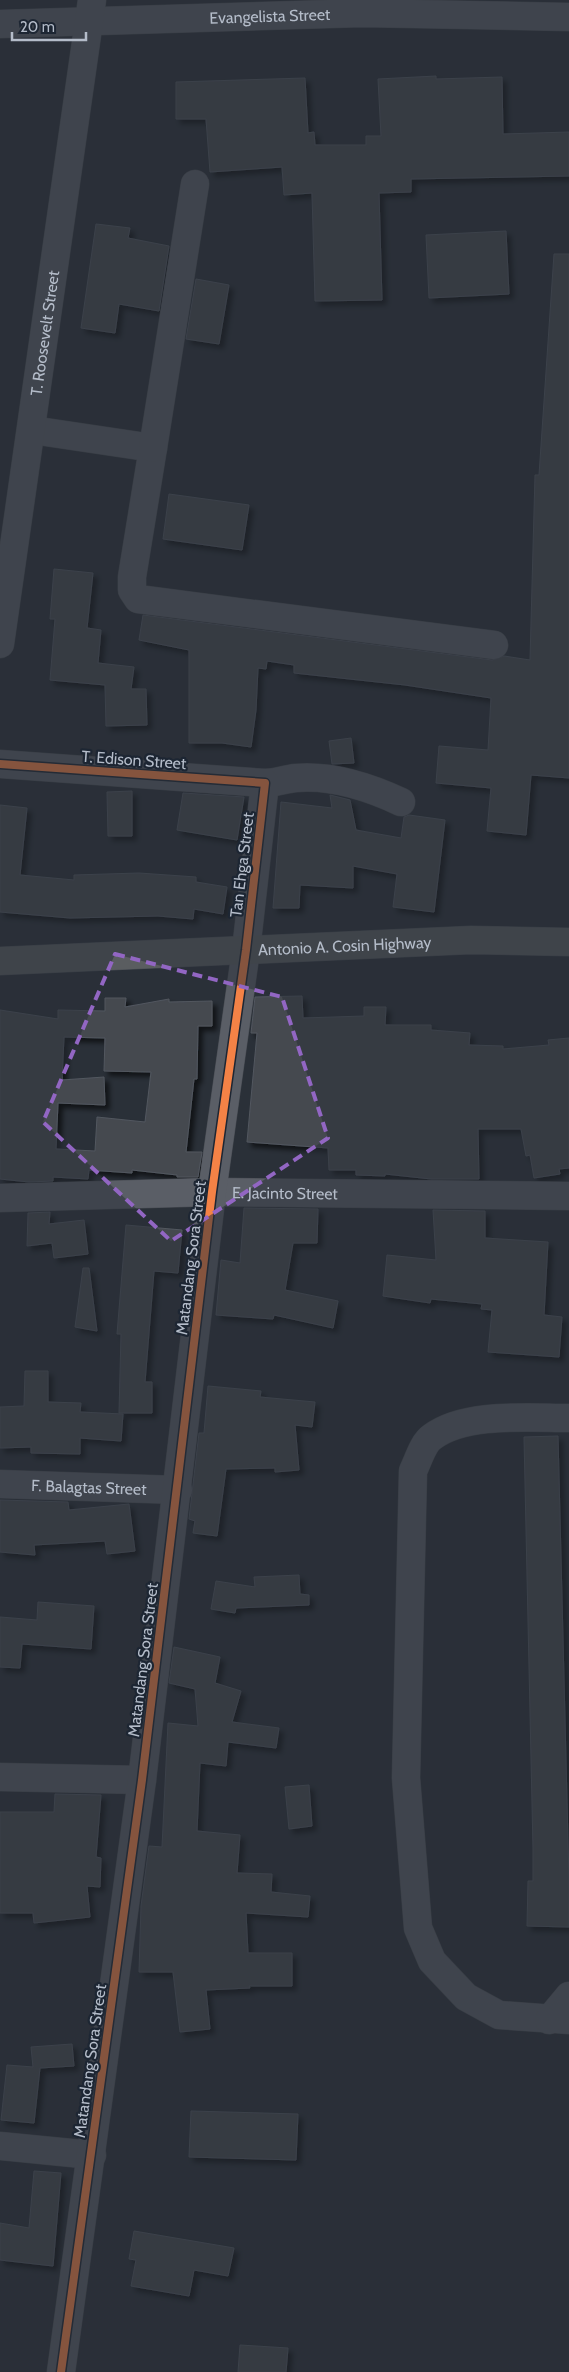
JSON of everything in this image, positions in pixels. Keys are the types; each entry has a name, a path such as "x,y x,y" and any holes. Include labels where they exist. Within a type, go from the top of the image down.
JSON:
{"highway":[{"name":"Antonio A. Cosin Highway","path":"0,960 471,940 569,942"}],"street":[{"name":"Evangelista Street","path":"0,24 91,11 363,6 569,17"},
{"name":"T. Roosevelt Street","path":"0,644 7,543 32,430 91,11"},
{"path":"195,184 132,576 132,590 138,599 494,645"},
{"path":"32,430 153,448"},
{"name":"T. Edison Street","path":"0,764 265,783 286,779 313,778 369,787 401,802"},
{"name":"Tan Ehga Street","path":"246,950 265,783"},
{"name":"Matandang Sora Street","path":"61,2372 142,1780 212,1192 246,950"},
{"name":"E. Jacinto Street","path":"0,1198 212,1192 569,1196"},
{"path":"569,1418 494,1419 456,1424 430,1438 413,1471 406,1778 418,1928 432,1961 466,1997 499,2015 559,2020 569,1996"},
{"name":"F. Balagtas Street","path":"0,1484 178,1490"},
{"path":"0,1777 142,1780"},
{"path":"0,2146 92,2155"}],"highlighted area":[{"path":"115,954 282,997 328,1138 171,1241 43,1122"}],"building":[{"path":"436,76 436,79 502,77 503,134 569,132 569,176 411,179 411,192 379,193 382,300 315,301 312,193 284,195 282,167 210,172 206,119 176,119 176,82 305,78 308,133 314,132 315,145 366,145 366,136 381,136 378,79"},
{"path":"96,224 130,228 128,238 169,246 159,311 119,304 115,333 81,328"},
{"path":"506,231 509,294 429,298 426,235"},
{"path":"554,254 569,254 569,778 531,775 526,835 487,831 491,788 436,783 439,746 488,750 491,698 405,685 294,673 294,665 267,661 266,669 258,668 256,710 251,747 222,743 189,743 189,650 139,640 143,615 492,660 504,656 530,660 535,475 539,475"},
{"path":"196,279 229,285 219,344 186,339"},
{"path":"169,494 249,505 242,550 163,539"},
{"path":"54,569 93,573 87,628 101,630 98,663 134,667 131,689 146,689 147,725 106,726 105,685 50,680 55,619 50,619"},
{"path":"351,738 354,763 332,764 329,741"},
{"path":"132,791 132,836 108,836 107,792"},
{"path":"183,793 244,797 237,840 177,830"},
{"path":"330,795 350,800 356,830 401,838 404,817 409,815 445,820 434,912 393,907 397,874 353,866 353,888 300,885 299,908 273,908 281,802 332,808"},
{"path":"0,805 27,808 20,875 74,880 74,875 139,873 196,877 196,882 227,887 223,914 194,909 193,919 158,916 70,918 0,912"},
{"path":"302,996 303,1018 364,1016 364,1007 386,1007 385,1025 431,1025 431,1030 470,1033 469,1045 503,1046 503,1049 549,1045 548,1040 569,1038 569,1168 559,1169 560,1174 534,1178 530,1155 526,1156 521,1129 478,1129 479,1179 431,1179 385,1174 385,1176 356,1175 356,1170 329,1170 328,1148 247,1142 257,1033 251,1033 255,997"},
{"path":"105,998 126,998 125,1007 169,999 169,1002 212,1001 212,1026 198,1026 197,1079 194,1079 186,1152 202,1152 198,1177 177,1177 177,1175 132,1170 132,1173 89,1170 88,1179 53,1177 53,1181 29,1182 0,1179 0,1010 58,1019 58,1010 105,1011","holes":["64,1037 105,1038 104,1071 151,1072 145,1122 97,1117 95,1151 56,1149 58,1103 105,1105 104,1077 62,1080"]},
{"path":"244,1208 318,1209 317,1243 293,1243 285,1290 338,1301 333,1328 274,1315 273,1319 216,1315 221,1260 240,1263"},
{"path":"433,1210 485,1211 485,1238 548,1242 544,1315 562,1317 559,1357 488,1352 492,1310 481,1309 482,1304 431,1299 430,1303 383,1296 387,1255 436,1260"},
{"path":"50,1212 49,1224 84,1220 88,1254 54,1258 52,1243 27,1246 28,1213"},
{"path":"126,1225 182,1230 178,1273 154,1271 145,1382 152,1382 152,1413 119,1413 121,1334 117,1334"},
{"path":"83,1268 89,1268 97,1331 75,1327"},
{"path":"25,1371 48,1371 48,1402 81,1403 80,1412 123,1414 121,1441 80,1438 80,1454 31,1453 31,1447 0,1448 0,1407 24,1406"},
{"path":"208,1386 261,1391 260,1397 315,1402 312,1427 295,1425 299,1470 275,1472 275,1468 226,1469 217,1536 193,1533 195,1521 189,1519 199,1433 204,1433"},
{"path":"558,1436 569,1927 527,1926 528,1881 533,1881 533,1849 524,1437"},
{"path":"0,1500 68,1502 69,1510 129,1504 135,1551 107,1554 105,1541 34,1545 35,1555 0,1552"},
{"path":"299,1575 300,1594 309,1595 309,1605 236,1608 235,1613 211,1609 216,1581 255,1587 254,1577"},
{"path":"38,1602 94,1606 91,1649 22,1644 20,1668 0,1667 0,1617 37,1620"},
{"path":"174,1647 220,1657 215,1683 241,1691 232,1722 279,1728 276,1748 228,1742 226,1766 200,1763 197,1831 240,1835 237,1873 272,1874 271,1892 310,1896 308,1917 246,1913 248,1953 292,1953 292,1986 249,1986 250,1988 206,1990 210,2029 180,2032 173,1972 139,1972 141,1906 149,1846 162,1847 168,1723 198,1726 195,1689 169,1683"},
{"path":"309,1785 312,1826 289,1829 285,1787"},
{"path":"55,1794 101,1795 96,1857 101,1858 100,1887 87,1886 90,1917 34,1923 33,1913 0,1913 0,1812 54,1812"},
{"path":"72,2044 74,2066 40,2068 34,2123 1,2120 7,2065 33,2067 31,2047"},
{"path":"191,2111 298,2114 296,2160 189,2157"},
{"path":"34,2171 61,2173 53,2266 0,2260 0,2223 29,2228"},
{"path":"134,2231 234,2248 228,2276 194,2270 189,2296 131,2286 136,2260 129,2259"},
{"path":"240,2345 288,2348 286,2372 238,2372"}],"cycle path":[{"path":"0,764 265,783 246,950 212,1192 142,1780 61,2372"}]}
